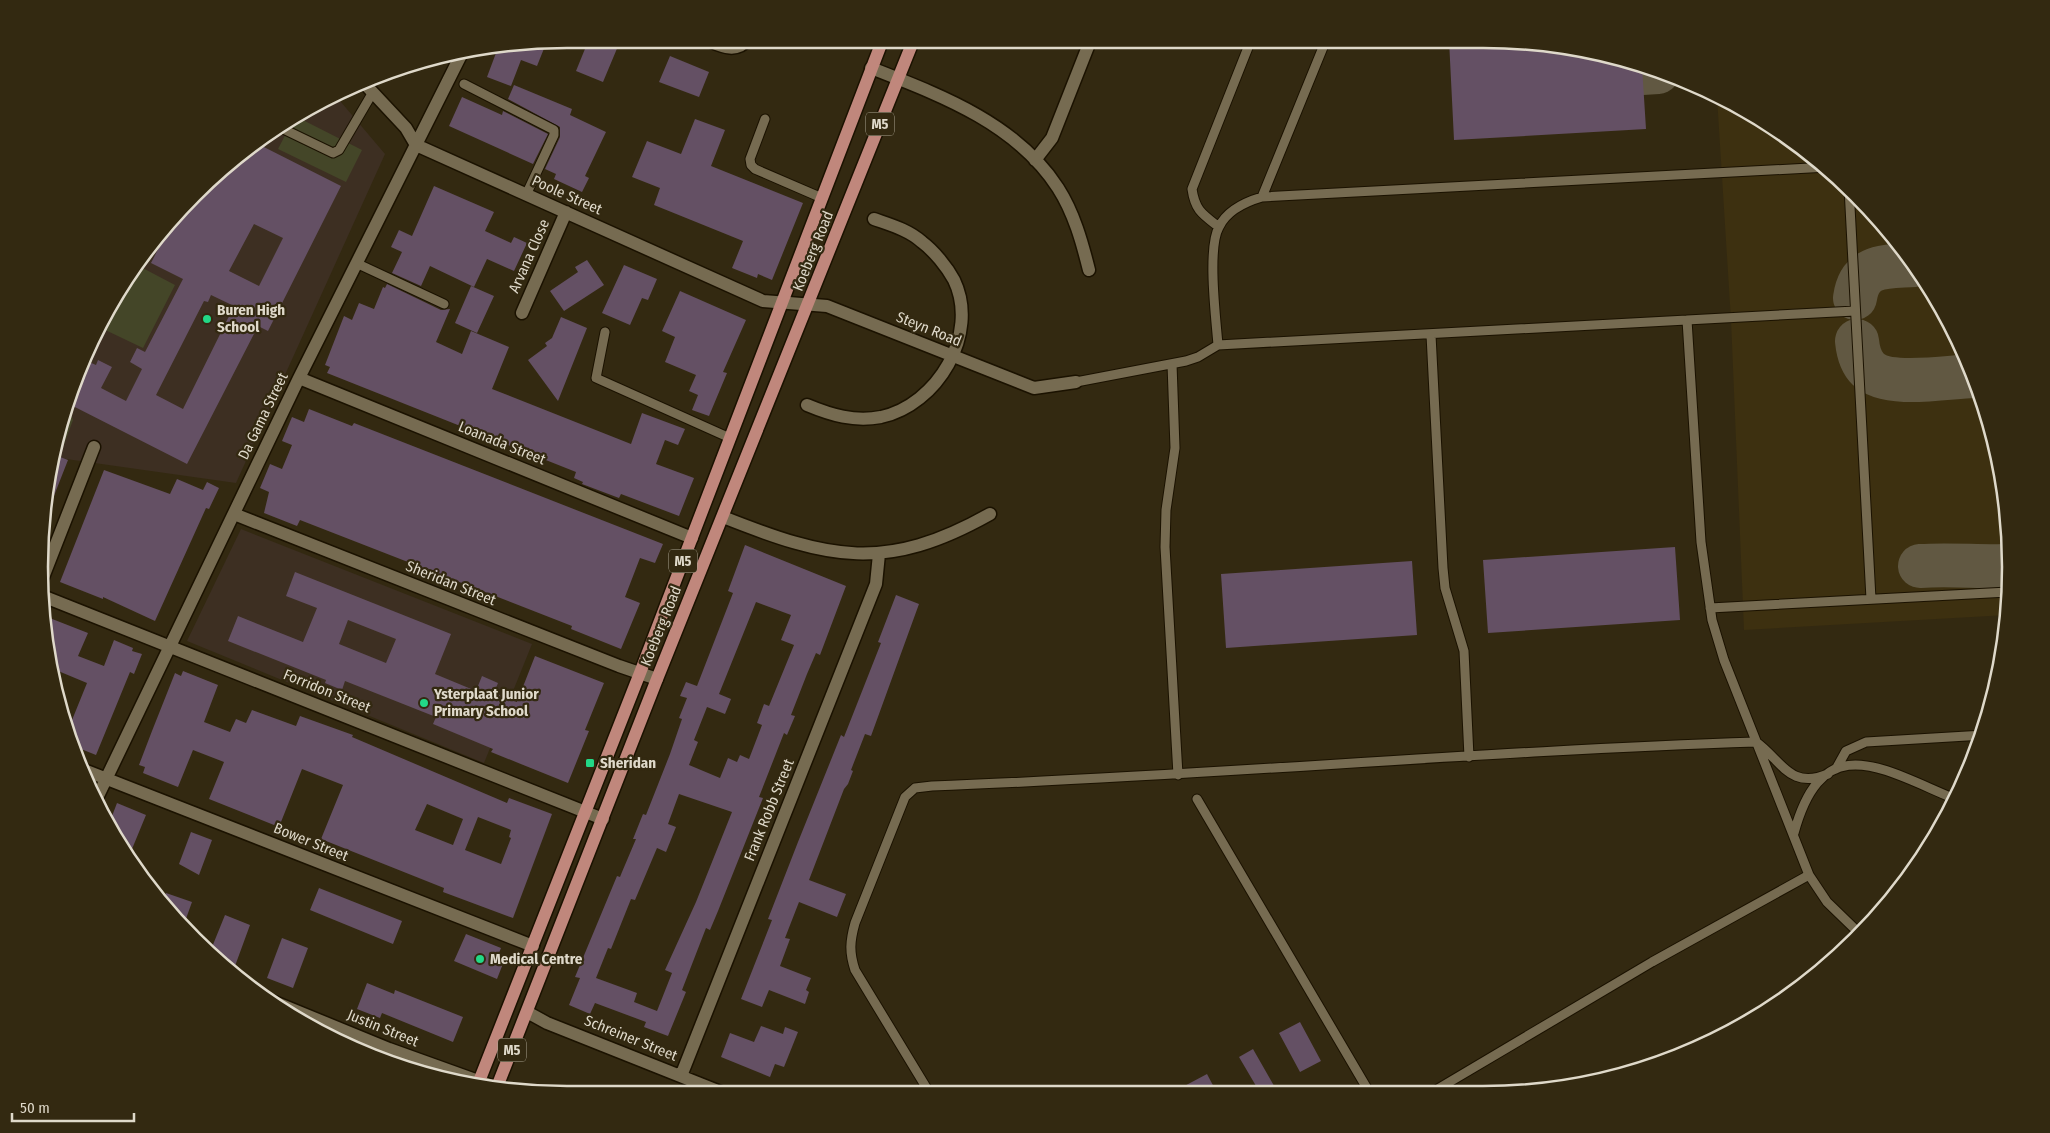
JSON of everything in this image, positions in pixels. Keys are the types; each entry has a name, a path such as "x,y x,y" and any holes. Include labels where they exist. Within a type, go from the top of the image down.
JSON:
{"main road":[{"name":"Koeberg Road","path":"481,1078 640,673 880,48"},
{"name":"Koeberg Road","path":"499,1081 657,679 810,304 911,48"}],"street":[{"path":"1035,160 1052,138 1087,48"},
{"name":"Da Gama Street","path":"99,793 299,378 459,58"},
{"path":"872,68 952,100 997,126 1035,160 1066,203 1080,236 1089,270"},
{"path":"368,87 406,128 416,145"},
{"name":"Poole Street","path":"416,145 762,301 810,304"},
{"name":"Arvana Close","path":"522,313 566,212"},
{"path":"807,405 830,415 855,419 881,417 905,408 926,394 943,375 951,355 960,329 960,304 954,280 922,241 900,228 874,219"},
{"name":"Steyn Road","path":"810,304 831,307 1034,388 1076,382"},
{"name":"Loanada Street","path":"299,378 692,538"},
{"path":"48,564 94,446"},
{"name":"Sheridan Street","path":"234,514 619,666 657,679"},
{"path":"723,517 780,540 818,550 854,554 879,554 938,540 990,514"},
{"name":"Frank Robb Street","path":"681,1076 876,584 879,554"},
{"name":"Forridon Street","path":"49,599 602,818"},
{"name":"Bower Street","path":"90,773 532,946"},
{"name":"Justin Street","path":"300,1012 453,1073"},
{"name":"Schreiner Street","path":"527,1012 547,1023 708,1086"}],"lane":[{"path":"1219,227 1203,215 1194,204 1192,189 1248,48"},
{"path":"1262,197 1323,48"},
{"path":"464,84 554,130 554,135 526,195"},
{"path":"286,130 333,153 339,150 373,92"},
{"path":"764,118 750,159 751,165 755,169 822,198"},
{"path":"1218,345 1213,251 1219,227 1232,211 1245,202 1262,197 1815,168"},
{"path":"1849,199 1871,599"},
{"path":"356,263 444,304"},
{"path":"1076,382 1172,364 1198,357 1218,345 1855,311"},
{"path":"1687,320 1701,542 1710,608 1724,660 1810,875 1827,902 1854,929"},
{"path":"605,332 596,378 730,438"},
{"path":"1431,335 1445,588 1464,651 1469,757"},
{"path":"1172,364 1175,448 1166,510 1165,546 1178,775"},
{"path":"1710,608 2001,592"},
{"path":"1794,834 1805,798 1814,784 1832,771 1846,751 1866,742 1974,736"},
{"path":"926,1086 855,970 850,953 850,940 855,923 909,793 914,788 1178,775 1654,745 1756,742 1768,751 1783,769 1794,776 1813,778 1853,764 1870,766 1949,797"},
{"path":"1197,799 1366,1086"},
{"path":"1443,1086 1652,962 1810,875"}],"shaded area":[{"name":"Buren High School","path":"339,100 385,154 236,483 59,458 75,400 101,337 135,278 176,224 224,176 251,155 278,135"},
{"path":"1717,103 1772,135 1826,176 1874,224 1915,278 1933,307 1963,368 1985,432 1993,465 2001,533 2002,566 2000,615 1744,630 1731,320"},
{"name":"Ysterplaat Junior Primary School","path":"241,529 532,644 484,763 187,641"}],"green space":[{"path":"302,120 362,150 346,182 278,149 289,128"},
{"path":"142,268 175,285 143,348 105,330"},
{"path":"71,414 73,420 59,458 65,432"}],"building":[{"path":"585,48 617,48 603,82 576,71"},
{"path":"1449,48 1517,49 1551,52 1585,57 1642,73 1646,129 1454,140"},
{"path":"544,49 537,66 521,60 511,86 487,77 496,52"},
{"path":"670,56 709,72 699,97 659,82"},
{"path":"514,85 572,109 570,115 606,132 585,176 589,178 582,192 554,179 556,174 545,169 560,137 560,127 508,99"},
{"path":"462,97 502,115 503,111 548,134 533,164 449,126"},
{"path":"695,119 725,130 711,166 803,203 772,280 758,274 757,278 732,268 743,241 654,205 660,188 632,177 647,141 681,154"},
{"path":"263,146 341,186 268,331 258,326 187,464 73,406 90,362 96,365 98,360 112,367 101,388 126,401 142,369 130,362 137,348 145,352 183,279 151,263 161,243 176,224 224,176","holes":["254,224 283,238 259,286 229,271","211,295 234,306 183,409 156,395 204,301 208,302"]},
{"path":"434,186 494,212 485,231 511,243 514,237 527,243 514,271 487,259 474,287 430,266 421,286 392,273 402,252 391,247 399,230 412,236"},
{"path":"587,260 604,285 564,311 550,291 578,272 575,267"},
{"path":"624,265 657,279 648,300 642,298 630,325 602,313"},
{"path":"387,284 441,310 450,309 436,342 462,354 471,331 509,347 492,389 631,444 642,413 685,429 678,445 665,440 656,464 694,478 679,516 621,494 619,498 582,484 583,482 574,478 576,472 327,373 330,367 325,365 344,316 352,320 359,303 374,309 383,287 385,288"},
{"path":"471,286 494,296 477,333 455,323"},
{"path":"680,291 746,320 723,372 727,373 709,416 692,410 698,395 689,391 696,375 665,362 675,337 662,331"},
{"path":"561,317 587,328 558,401 528,360 547,346 545,343 552,338"},
{"path":"309,409 352,426 354,423 663,544 655,563 640,558 625,597 640,603 621,649 571,629 572,626 300,520 297,526 264,513 269,492 260,488 270,464 282,469 292,445 282,441 292,417 304,422"},
{"path":"59,457 68,460 52,501"},
{"path":"104,470 170,494 177,479 203,490 207,482 219,488 209,509 206,508 155,621 103,597 103,599 60,582"},
{"path":"745,545 846,586 820,655 816,653 807,674 791,715 795,716 787,735 784,733 759,797 763,798 718,911 710,930 706,928 682,990 686,992 668,1036 644,1027 646,1022 595,1003 590,1014 569,1005 580,978 575,977 617,876 620,877 636,839 633,839 643,814 646,815 670,754 682,719 679,718 687,698 680,696 686,682 697,686 733,593 728,591","holes":["756,602 791,615 781,640 794,645 769,706 764,704 757,723 762,725 749,759 740,755 737,762 728,758 720,778 689,765 698,742 694,740 707,707 725,714 731,699 719,694","679,794 732,812 696,902 665,970 672,973 657,1011 634,1002 637,993 596,978 608,948 611,949 631,899 635,900 657,848 666,852 676,827 668,824"]},
{"path":"1675,547 1680,620 1488,633 1483,560"},
{"path":"1412,561 1417,635 1226,648 1221,574"},
{"path":"295,572 451,634 435,674 476,691 482,676 498,683 494,693 517,702 535,656 604,683 585,730 589,731 568,783 491,752 493,749 433,724 436,717 345,681 342,690 325,683 326,680 228,641 238,616 303,642 317,608 286,596","holes":["348,620 396,639 386,663 339,644"]},
{"path":"896,595 919,604 871,736 865,734 851,770 853,771 844,789 809,880 846,894 837,917 799,902 785,938 790,939 780,966 811,978 806,990 809,992 805,1004 769,990 762,1007 741,999 772,920 768,919 841,735 844,737 881,643 878,642"},
{"path":"51,618 88,633 78,656 104,666 114,640 133,648 132,651 142,654 134,674 130,672 96,755 81,749 71,722 87,683 58,671"},
{"path":"183,671 218,685 204,722 230,732 236,719 246,723 252,710 296,726 300,716 353,735 352,737 507,803 509,798 552,814 513,918 443,892 444,888 321,839 343,785 302,769 279,827 209,799 224,762 193,750 178,787 143,773 145,767 139,765 152,731 175,673 181,676","holes":["427,804 463,819 453,845 415,830","478,817 511,830 509,837 511,838 501,864 465,850"]},
{"path":"117,803 146,815 132,849 117,826 112,816"},
{"path":"191,832 212,840 199,875 179,864"},
{"path":"319,888 402,921 393,944 310,910"},
{"path":"166,893 192,902 186,919 176,909 165,895"},
{"path":"225,915 250,925 235,966 213,946"},
{"name":"Medical Centre","path":"466,934 501,948 499,953 506,956 497,979 454,961"},
{"path":"282,938 308,948 293,988 267,978"},
{"path":"367,983 394,994 395,990 463,1017 453,1042 382,1013 380,1018 357,1009"},
{"path":"1300,1022 1321,1061 1300,1072 1279,1033"},
{"path":"761,1026 783,1034 785,1027 798,1032 784,1067 775,1064 770,1077 721,1057 730,1033 754,1042"},
{"path":"1253,1049 1274,1086 1256,1086 1239,1057"},
{"path":"1207,1074 1213,1086 1184,1086"}],"taxiway":[{"path":"1855,298 1863,278 1869,273 1885,267 1906,266"},
{"path":"1857,341 1863,363 1877,375 1902,380 1966,377"},
{"path":"1920,566 2002,566"}],"place":[{"name":"Buren High School","path":"207,319"},
{"name":"Ysterplaat Junior Primary School","path":"424,703"},
{"name":"Sheridan","path":"590,763"},
{"name":"Medical Centre","path":"480,959"}]}
